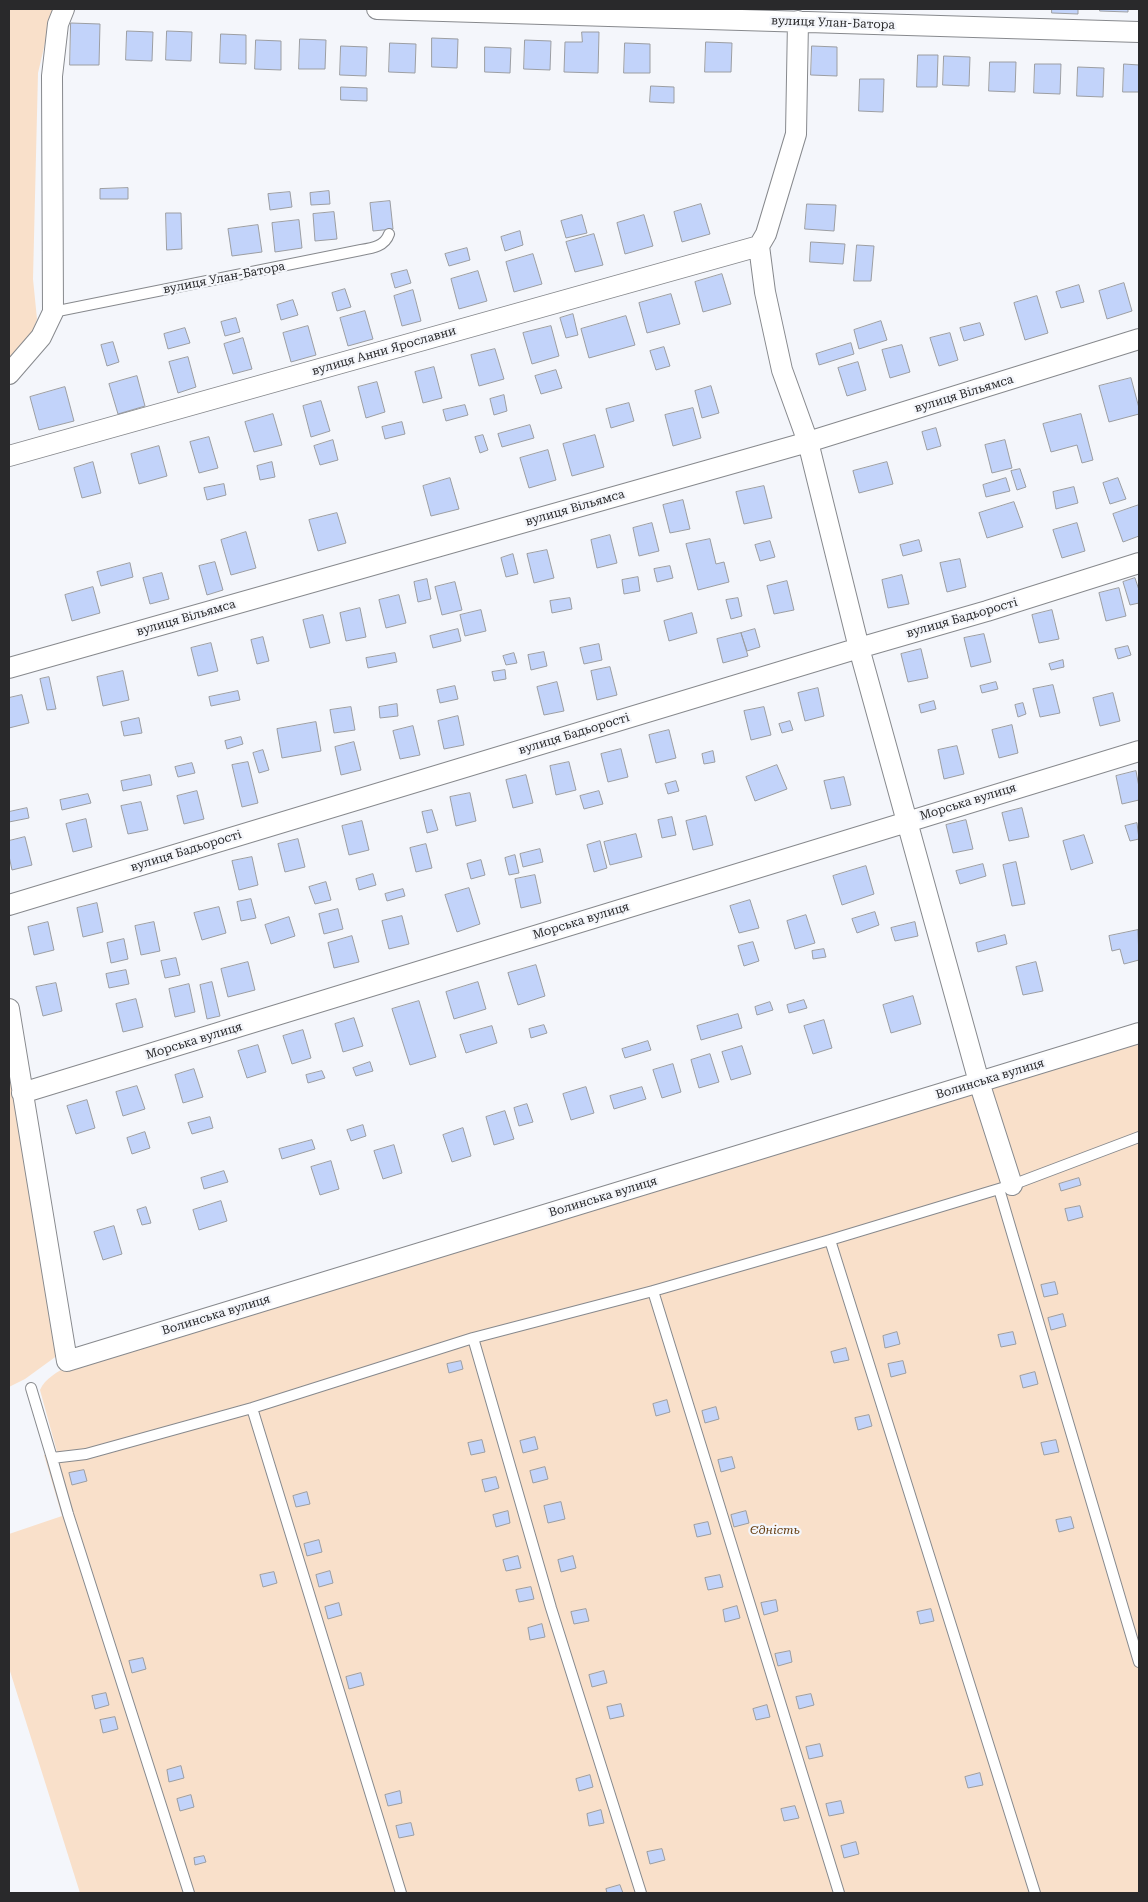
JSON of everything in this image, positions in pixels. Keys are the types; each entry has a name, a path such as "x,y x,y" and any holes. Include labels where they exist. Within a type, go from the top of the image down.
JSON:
{"street":[{"path":"9,374 41,337 53,312 52,76 58,24 64,9"},
{"name":"вулиця Улан-Батора","path":"377,9 858,21 1139,32"},
{"path":"798,21 796,134 766,234 759,246 765,292 782,370 808,442 859,648 980,1082 1006,1187"},
{"name":"вулиця Анни Ярославни","path":"9,456 759,246"},
{"name":"вулиця Вільямса","path":"9,668 808,442 1139,339"},
{"name":"вулиця Бадьорості","path":"9,905 987,611 1139,563"},
{"name":"Морська вулиця","path":"22,1093 908,820 1139,751"},
{"path":"9,1009 22,1093"},
{"name":"Волинська вулиця","path":"22,1093 67,1360 1139,1033"}],"lane":[{"name":"вулиця Улан-Батора","path":"53,312 369,249 382,244 389,234"},
{"path":"52,1458 86,1454 252,1408 473,1338 653,1291 830,1240 1006,1187 1139,1137"},
{"path":"1006,1187 1139,1662"},
{"path":"830,1240 1035,1893"},
{"path":"653,1291 839,1893"},
{"path":"473,1338 552,1608 641,1893"},
{"path":"31,1388 68,1514 189,1893"},
{"path":"252,1408 401,1893"}],"green space":[{"path":"9,9 53,9 38,73 33,279 37,319 32,333 9,360"},
{"name":"Єдність","path":"1139,1039 1139,1893 80,1893 9,1668 9,1534 62,1516 44,1455 57,1452 40,1390 48,1379 69,1365"},
{"path":"9,1050 58,1355 25,1379 9,1387"}],"building":[{"path":"1052,9 1078,9 1078,14 1052,13"},
{"path":"1100,9 1128,9 1128,12 1100,11"},
{"path":"71,23 100,24 99,65 70,65"},
{"path":"127,31 153,32 152,61 126,60"},
{"path":"167,31 192,32 191,61 166,60"},
{"path":"582,32 599,32 598,73 564,72 565,42 582,42"},
{"path":"221,34 246,35 246,64 220,63"},
{"path":"432,38 458,39 457,68 432,67"},
{"path":"300,39 326,40 325,69 299,69"},
{"path":"256,40 281,41 281,70 255,69"},
{"path":"525,40 551,41 550,70 524,69"},
{"path":"706,42 732,43 731,72 705,72"},
{"path":"390,43 416,44 415,73 389,72"},
{"path":"625,43 650,44 650,73 624,73"},
{"path":"341,46 367,47 366,76 340,75"},
{"path":"812,46 837,47 837,76 811,75"},
{"path":"485,47 511,48 510,73 485,72"},
{"path":"918,55 938,55 937,87 917,87"},
{"path":"944,56 970,57 969,86 943,85"},
{"path":"990,62 1016,62 1015,92 989,91"},
{"path":"1035,64 1061,64 1060,94 1034,93"},
{"path":"1124,64 1139,65 1139,92 1123,92"},
{"path":"1078,67 1104,68 1103,97 1077,96"},
{"path":"860,79 884,79 883,112 859,111"},
{"path":"651,86 674,87 674,103 650,102"},
{"path":"341,87 367,88 367,101 341,100"},
{"path":"128,188 128,199 100,199 100,189"},
{"path":"329,191 330,204 311,205 310,193"},
{"path":"290,192 292,207 270,210 268,194"},
{"path":"390,201 393,229 373,231 370,203"},
{"path":"701,204 710,234 682,242 674,212"},
{"path":"807,204 836,205 834,231 805,229"},
{"path":"334,212 337,239 315,241 313,214"},
{"path":"166,213 181,213 182,249 167,250"},
{"path":"582,215 587,233 566,238 561,221"},
{"path":"644,215 653,246 625,254 617,223"},
{"path":"299,220 302,248 275,252 272,223"},
{"path":"258,225 262,252 232,256 228,229"},
{"path":"520,231 523,245 505,251 501,237"},
{"path":"594,234 603,265 575,272 566,242"},
{"path":"811,242 845,244 843,264 810,262"},
{"path":"857,245 874,246 871,281 854,281"},
{"path":"467,248 470,260 449,266 445,254"},
{"path":"533,254 542,284 514,292 506,262"},
{"path":"407,270 411,283 395,288 391,274"},
{"path":"478,271 487,301 459,309 451,279"},
{"path":"722,274 731,304 703,312 695,282"},
{"path":"1124,283 1132,311 1107,319 1099,291"},
{"path":"1079,285 1084,302 1061,308 1056,292"},
{"path":"345,289 351,307 337,311 332,293"},
{"path":"413,290 421,321 402,326 394,296"},
{"path":"671,294 680,324 647,333 639,303"},
{"path":"1037,296 1048,333 1025,340 1014,303"},
{"path":"293,300 298,315 281,320 277,305"},
{"path":"365,311 373,339 348,346 340,318"},
{"path":"573,314 578,335 566,338 560,318"},
{"path":"626,316 635,345 589,358 581,329"},
{"path":"236,318 240,332 225,336 221,322"},
{"path":"881,321 887,340 859,349 854,330"},
{"path":"980,323 984,335 964,341 960,328"},
{"path":"308,326 316,355 291,362 283,333"},
{"path":"551,326 559,356 532,364 523,333"},
{"path":"185,328 190,343 168,349 164,334"},
{"path":"950,333 958,360 939,366 930,338"},
{"path":"243,338 252,369 233,374 224,344"},
{"path":"113,342 119,362 107,366 101,345"},
{"path":"851,343 854,354 819,365 816,354"},
{"path":"902,345 910,372 890,378 882,350"},
{"path":"664,347 670,366 656,370 650,351"},
{"path":"495,349 504,379 479,386 471,355"},
{"path":"188,357 196,387 178,393 169,362"},
{"path":"858,362 866,390 847,396 838,368"},
{"path":"434,367 442,398 423,403 415,372"},
{"path":"556,370 562,388 541,394 535,376"},
{"path":"137,376 145,406 118,414 109,384"},
{"path":"1131,378 1139,414 1109,422 1099,386"},
{"path":"377,382 385,412 366,418 358,387"},
{"path":"711,386 719,413 702,418 695,391"},
{"path":"65,387 74,421 39,430 30,397"},
{"path":"504,395 507,411 494,415 490,399"},
{"path":"321,401 330,431 311,437 303,406"},
{"path":"629,403 634,421 611,428 606,409"},
{"path":"465,405 468,415 446,421 443,410"},
{"path":"693,408 701,438 673,446 665,415"},
{"path":"273,414 282,445 254,452 245,422"},
{"path":"1081,414 1093,460 1082,463 1077,445 1051,452 1043,424"},
{"path":"402,422 405,434 385,439 382,427"},
{"path":"530,425 534,438 502,447 498,434"},
{"path":"936,428 941,446 927,450 922,432"},
{"path":"483,435 488,450 480,453 475,437"},
{"path":"595,435 604,467 572,476 563,444"},
{"path":"209,437 218,468 199,473 190,442"},
{"path":"333,440 338,460 320,465 314,446"},
{"path":"1005,440 1012,468 992,473 985,445"},
{"path":"159,446 167,476 139,484 131,454"},
{"path":"548,450 556,480 529,488 520,458"},
{"path":"93,462 101,493 82,498 74,468"},
{"path":"272,462 275,477 260,480 257,466"},
{"path":"887,462 893,484 859,493 853,471"},
{"path":"1020,469 1026,487 1017,490 1011,471"},
{"path":"450,478 459,509 431,516 423,486"},
{"path":"1006,478 1010,491 986,497 983,485"},
{"path":"1118,478 1126,499 1110,504 1103,483"},
{"path":"224,484 226,495 207,500 204,488"},
{"path":"764,486 772,518 744,524 736,492"},
{"path":"1074,487 1078,503 1056,509 1053,492"},
{"path":"683,500 690,529 670,533 663,505"},
{"path":"1014,502 1023,527 987,538 979,513"},
{"path":"1139,505 1139,536 1123,542 1113,514"},
{"path":"337,513 346,543 318,551 309,520"},
{"path":"652,523 659,551 639,556 633,528"},
{"path":"1077,523 1085,551 1062,558 1053,530"},
{"path":"246,532 256,568 231,575 221,540"},
{"path":"610,535 617,563 597,568 591,540"},
{"path":"710,539 716,564 724,562 729,582 698,590 686,544"},
{"path":"919,540 922,551 903,556 900,545"},
{"path":"770,541 775,557 760,561 755,545"},
{"path":"547,550 554,578 534,583 527,554"},
{"path":"513,554 518,574 506,577 501,558"},
{"path":"960,559 966,587 947,592 940,563"},
{"path":"215,562 223,590 207,595 199,566"},
{"path":"130,563 133,577 101,586 97,572"},
{"path":"670,566 673,578 657,582 654,569"},
{"path":"162,573 169,599 150,604 143,578"},
{"path":"902,575 909,604 888,608 882,580"},
{"path":"638,577 640,591 624,594 622,580"},
{"path":"1135,578 1139,590 1139,603 1130,605 1123,582"},
{"path":"427,579 431,599 418,602 414,582"},
{"path":"787,581 794,610 774,614 767,586"},
{"path":"455,582 462,610 442,615 435,587"},
{"path":"93,587 100,613 72,621 65,595"},
{"path":"1119,588 1126,616 1106,621 1099,593"},
{"path":"399,595 406,623 386,628 379,600"},
{"path":"570,598 572,609 552,613 550,601"},
{"path":"738,598 742,616 731,619 726,600"},
{"path":"360,608 366,637 346,641 340,613"},
{"path":"481,610 486,631 465,636 460,615"},
{"path":"1052,610 1059,639 1039,643 1032,615"},
{"path":"692,613 697,633 669,641 664,621"},
{"path":"323,615 330,643 310,648 303,620"},
{"path":"458,629 461,641 433,648 430,636"},
{"path":"755,629 760,647 747,651 741,633"},
{"path":"741,633 748,656 723,663 717,639"},
{"path":"984,634 991,662 971,667 964,638"},
{"path":"263,637 269,661 257,664 251,640"},
{"path":"211,643 218,671 198,676 191,648"},
{"path":"599,644 602,660 584,664 580,648"},
{"path":"1128,646 1131,655 1118,659 1115,649"},
{"path":"921,649 928,678 908,682 901,654"},
{"path":"544,652 547,666 531,670 528,655"},
{"path":"395,653 397,662 368,668 366,658"},
{"path":"514,653 517,663 506,665 503,656"},
{"path":"1063,660 1064,667 1051,670 1049,664"},
{"path":"610,667 617,695 597,700 591,671"},
{"path":"505,670 506,679 494,681 492,672"},
{"path":"123,671 129,700 103,706 97,677"},
{"path":"49,677 56,709 47,710 40,679"},
{"path":"557,682 564,711 544,715 537,687"},
{"path":"996,682 998,689 982,693 980,686"},
{"path":"1053,685 1060,713 1040,717 1033,689"},
{"path":"455,686 458,699 440,703 437,690"},
{"path":"818,688 824,716 805,721 798,693"},
{"path":"238,691 240,700 211,706 209,697"},
{"path":"1113,693 1120,721 1100,726 1093,698"},
{"path":"22,695 29,723 9,728 9,698"},
{"path":"934,701 936,709 921,713 919,705"},
{"path":"1023,703 1026,714 1018,717 1015,705"},
{"path":"397,704 398,716 380,718 379,707"},
{"path":"351,707 355,730 334,733 330,710"},
{"path":"764,707 771,735 751,740 744,711"},
{"path":"458,716 464,745 444,749 438,721"},
{"path":"139,718 142,733 124,736 121,722"},
{"path":"790,721 793,730 782,733 779,724"},
{"path":"316,722 321,751 282,758 277,729"},
{"path":"1012,725 1018,753 999,758 992,730"},
{"path":"413,726 420,755 400,759 393,731"},
{"path":"669,730 676,758 656,763 649,735"},
{"path":"241,737 243,744 227,749 225,741"},
{"path":"354,742 361,770 341,775 335,747"},
{"path":"957,746 964,774 944,779 938,750"},
{"path":"621,749 628,777 608,782 601,754"},
{"path":"263,750 269,770 259,773 253,753"},
{"path":"713,751 715,762 704,764 702,754"},
{"path":"248,762 258,803 242,807 232,765"},
{"path":"569,762 576,790 556,795 550,766"},
{"path":"192,763 195,773 178,777 175,767"},
{"path":"777,765 787,789 755,801 746,777"},
{"path":"1136,771 1139,800 1122,804 1116,776"},
{"path":"150,775 152,785 123,791 121,781"},
{"path":"526,775 533,803 513,808 506,780"},
{"path":"844,777 851,805 831,809 824,781"},
{"path":"676,781 679,791 668,794 665,784"},
{"path":"197,791 204,819 184,824 177,796"},
{"path":"599,791 603,804 584,809 580,796"},
{"path":"470,793 476,821 456,826 450,797"},
{"path":"88,794 91,803 62,810 60,800"},
{"path":"141,802 148,830 128,834 121,806"},
{"path":"27,808 29,818 9,822 9,812"},
{"path":"1022,808 1029,837 1009,841 1002,813"},
{"path":"432,810 438,830 427,833 422,812"},
{"path":"706,816 713,845 693,850 686,821"},
{"path":"672,817 676,835 662,838 658,820"},
{"path":"86,819 92,847 73,852 66,824"},
{"path":"966,820 973,849 953,853 946,825"},
{"path":"362,821 369,850 349,855 342,826"},
{"path":"1137,823 1139,839 1130,841 1125,826"},
{"path":"636,834 642,857 610,865 604,842"},
{"path":"1084,835 1093,863 1071,870 1063,841"},
{"path":"25,837 32,865 12,870 9,856 9,841"},
{"path":"298,839 305,867 285,872 278,844"},
{"path":"600,841 607,868 594,872 587,845"},
{"path":"426,844 432,868 416,872 410,848"},
{"path":"540,849 543,862 523,867 520,854"},
{"path":"515,855 519,873 509,875 505,858"},
{"path":"252,857 258,885 239,890 232,861"},
{"path":"481,860 485,875 471,879 467,864"},
{"path":"1016,862 1025,904 1012,906 1003,865"},
{"path":"983,864 986,876 960,884 956,871"},
{"path":"866,866 874,894 842,905 833,876"},
{"path":"373,874 376,885 359,890 356,879"},
{"path":"535,875 541,903 521,908 515,879"},
{"path":"326,882 331,900 315,904 309,887"},
{"path":"469,888 480,924 457,932 445,895"},
{"path":"403,889 405,896 387,901 385,894"},
{"path":"251,899 256,918 241,921 237,902"},
{"path":"750,900 759,928 739,933 730,906"},
{"path":"97,903 103,932 83,937 77,908"},
{"path":"219,907 226,933 202,940 194,913"},
{"path":"338,909 343,929 324,934 319,914"},
{"path":"875,912 879,925 857,933 852,919"},
{"path":"806,915 815,943 795,949 787,921"},
{"path":"402,916 409,944 389,949 382,921"},
{"path":"289,917 295,936 271,944 265,925"},
{"path":"48,922 54,950 34,955 28,927"},
{"path":"154,922 160,951 141,955 135,926"},
{"path":"915,922 918,936 895,941 891,928"},
{"path":"1138,930 1139,960 1124,964 1120,949 1112,951 1109,936"},
{"path":"1005,935 1007,944 978,952 976,943"},
{"path":"352,936 359,962 334,968 328,943"},
{"path":"124,939 128,959 111,963 107,943"},
{"path":"753,942 759,961 744,966 738,946"},
{"path":"824,949 826,957 813,959 812,951"},
{"path":"176,958 180,975 165,978 161,961"},
{"path":"248,962 255,990 228,997 221,969"},
{"path":"1036,962 1043,991 1023,995 1016,967"},
{"path":"536,965 545,996 518,1005 508,973"},
{"path":"126,970 129,984 109,988 106,974"},
{"path":"212,982 220,1016 207,1019 200,985"},
{"path":"478,982 486,1009 454,1019 446,992"},
{"path":"56,983 62,1011 43,1016 36,987"},
{"path":"189,984 195,1012 175,1017 169,989"},
{"path":"913,996 921,1024 891,1033 883,1005"},
{"path":"136,999 143,1027 123,1032 116,1004"},
{"path":"804,1000 807,1008 789,1013 787,1005"},
{"path":"419,1001 436,1057 410,1065 392,1009"},
{"path":"770,1002 773,1010 757,1015 755,1007"},
{"path":"738,1014 742,1028 701,1040 697,1026"},
{"path":"354,1018 363,1046 343,1052 335,1024"},
{"path":"824,1020 832,1048 813,1054 804,1026"},
{"path":"544,1025 547,1033 531,1038 529,1029"},
{"path":"492,1026 497,1043 466,1053 460,1035"},
{"path":"303,1030 311,1058 292,1064 283,1036"},
{"path":"648,1041 651,1050 625,1058 622,1049"},
{"path":"258,1045 266,1072 247,1078 238,1051"},
{"path":"742,1046 751,1074 731,1080 722,1052"},
{"path":"710,1054 719,1082 699,1088 691,1060"},
{"path":"370,1062 373,1071 356,1076 353,1068"},
{"path":"673,1064 681,1092 662,1098 653,1070"},
{"path":"194,1069 203,1097 183,1103 175,1075"},
{"path":"322,1071 325,1078 308,1083 306,1075"},
{"path":"137,1086 145,1109 123,1116 116,1092"},
{"path":"586,1087 594,1113 571,1120 563,1094"},
{"path":"642,1087 646,1099 614,1109 610,1096"},
{"path":"87,1100 95,1128 76,1134 67,1106"},
{"path":"527,1104 533,1122 519,1126 514,1108"},
{"path":"505,1111 514,1139 494,1145 486,1117"},
{"path":"210,1117 213,1128 192,1134 188,1123"},
{"path":"363,1125 366,1136 351,1141 347,1130"},
{"path":"463,1128 471,1156 452,1162 443,1135"},
{"path":"145,1132 150,1148 132,1154 127,1138"},
{"path":"312,1140 315,1149 282,1159 279,1149"},
{"path":"394,1145 402,1173 383,1179 374,1151"},
{"path":"331,1161 339,1189 320,1195 311,1167"},
{"path":"224,1171 228,1182 204,1189 201,1178"},
{"path":"1079,1178 1081,1185 1061,1191 1059,1184"},
{"path":"221,1201 227,1221 199,1230 193,1210"},
{"path":"1080,1206 1083,1217 1068,1221 1065,1209"},
{"path":"146,1207 151,1223 142,1225 137,1210"},
{"path":"114,1226 122,1254 103,1260 94,1232"},
{"path":"1055,1282 1058,1294 1044,1297 1041,1285"},
{"path":"1063,1314 1066,1326 1051,1330 1048,1318"},
{"path":"897,1332 900,1344 885,1348 883,1336"},
{"path":"1013,1332 1016,1344 1001,1347 998,1335"},
{"path":"846,1348 849,1360 834,1363 831,1352"},
{"path":"461,1361 463,1369 449,1373 447,1364"},
{"path":"903,1361 906,1373 891,1377 888,1364"},
{"path":"1035,1372 1038,1384 1023,1388 1020,1376"},
{"path":"667,1400 670,1412 656,1416 653,1404"},
{"path":"716,1407 719,1419 705,1423 702,1411"},
{"path":"869,1415 872,1426 858,1430 855,1418"},
{"path":"535,1437 538,1449 523,1453 520,1441"},
{"path":"482,1440 485,1452 471,1455 468,1443"},
{"path":"1056,1440 1059,1452 1044,1455 1041,1443"},
{"path":"732,1457 735,1468 721,1472 718,1460"},
{"path":"545,1467 548,1479 533,1483 530,1471"},
{"path":"84,1470 87,1481 72,1485 69,1473"},
{"path":"496,1477 499,1488 485,1492 482,1480"},
{"path":"307,1492 310,1504 296,1507 293,1496"},
{"path":"561,1502 565,1519 548,1523 544,1506"},
{"path":"508,1511 510,1523 496,1527 493,1515"},
{"path":"746,1511 749,1523 734,1527 731,1515"},
{"path":"1071,1517 1074,1528 1059,1532 1056,1520"},
{"path":"708,1522 711,1534 697,1537 694,1525"},
{"path":"319,1540 322,1552 307,1556 304,1544"},
{"path":"518,1556 521,1568 506,1571 503,1560"},
{"path":"573,1556 576,1568 561,1572 558,1560"},
{"path":"330,1571 333,1583 319,1587 316,1575"},
{"path":"274,1572 277,1583 263,1587 260,1575"},
{"path":"720,1575 723,1587 708,1590 705,1578"},
{"path":"531,1587 534,1599 519,1602 516,1590"},
{"path":"776,1600 778,1611 764,1615 761,1603"},
{"path":"339,1603 342,1615 328,1619 325,1607"},
{"path":"737,1606 740,1618 725,1622 723,1610"},
{"path":"586,1609 589,1621 574,1624 571,1612"},
{"path":"931,1609 934,1621 920,1624 917,1612"},
{"path":"542,1624 545,1637 530,1640 528,1628"},
{"path":"790,1651 792,1662 778,1666 775,1654"},
{"path":"143,1658 146,1669 132,1673 129,1661"},
{"path":"604,1671 607,1683 592,1687 589,1675"},
{"path":"361,1673 364,1685 349,1689 346,1677"},
{"path":"106,1693 109,1705 95,1709 92,1696"},
{"path":"811,1694 814,1705 799,1709 796,1697"},
{"path":"621,1704 624,1716 610,1719 607,1707"},
{"path":"767,1705 770,1717 756,1720 753,1709"},
{"path":"115,1717 118,1729 103,1733 100,1720"},
{"path":"820,1744 823,1756 809,1759 806,1747"},
{"path":"181,1766 184,1778 169,1782 167,1770"},
{"path":"980,1773 983,1785 968,1788 965,1777"},
{"path":"590,1775 593,1787 579,1791 576,1779"},
{"path":"400,1791 402,1803 388,1806 385,1795"},
{"path":"191,1795 194,1807 180,1811 177,1799"},
{"path":"841,1801 844,1813 829,1816 826,1804"},
{"path":"795,1806 799,1818 784,1821 781,1809"},
{"path":"601,1810 604,1823 589,1826 587,1814"},
{"path":"411,1823 414,1835 399,1838 396,1826"},
{"path":"856,1842 859,1854 844,1858 841,1846"},
{"path":"662,1849 665,1860 650,1864 647,1852"},
{"path":"204,1856 206,1862 195,1865 194,1858"},
{"path":"620,1885 623,1893 607,1893 606,1889"}]}
